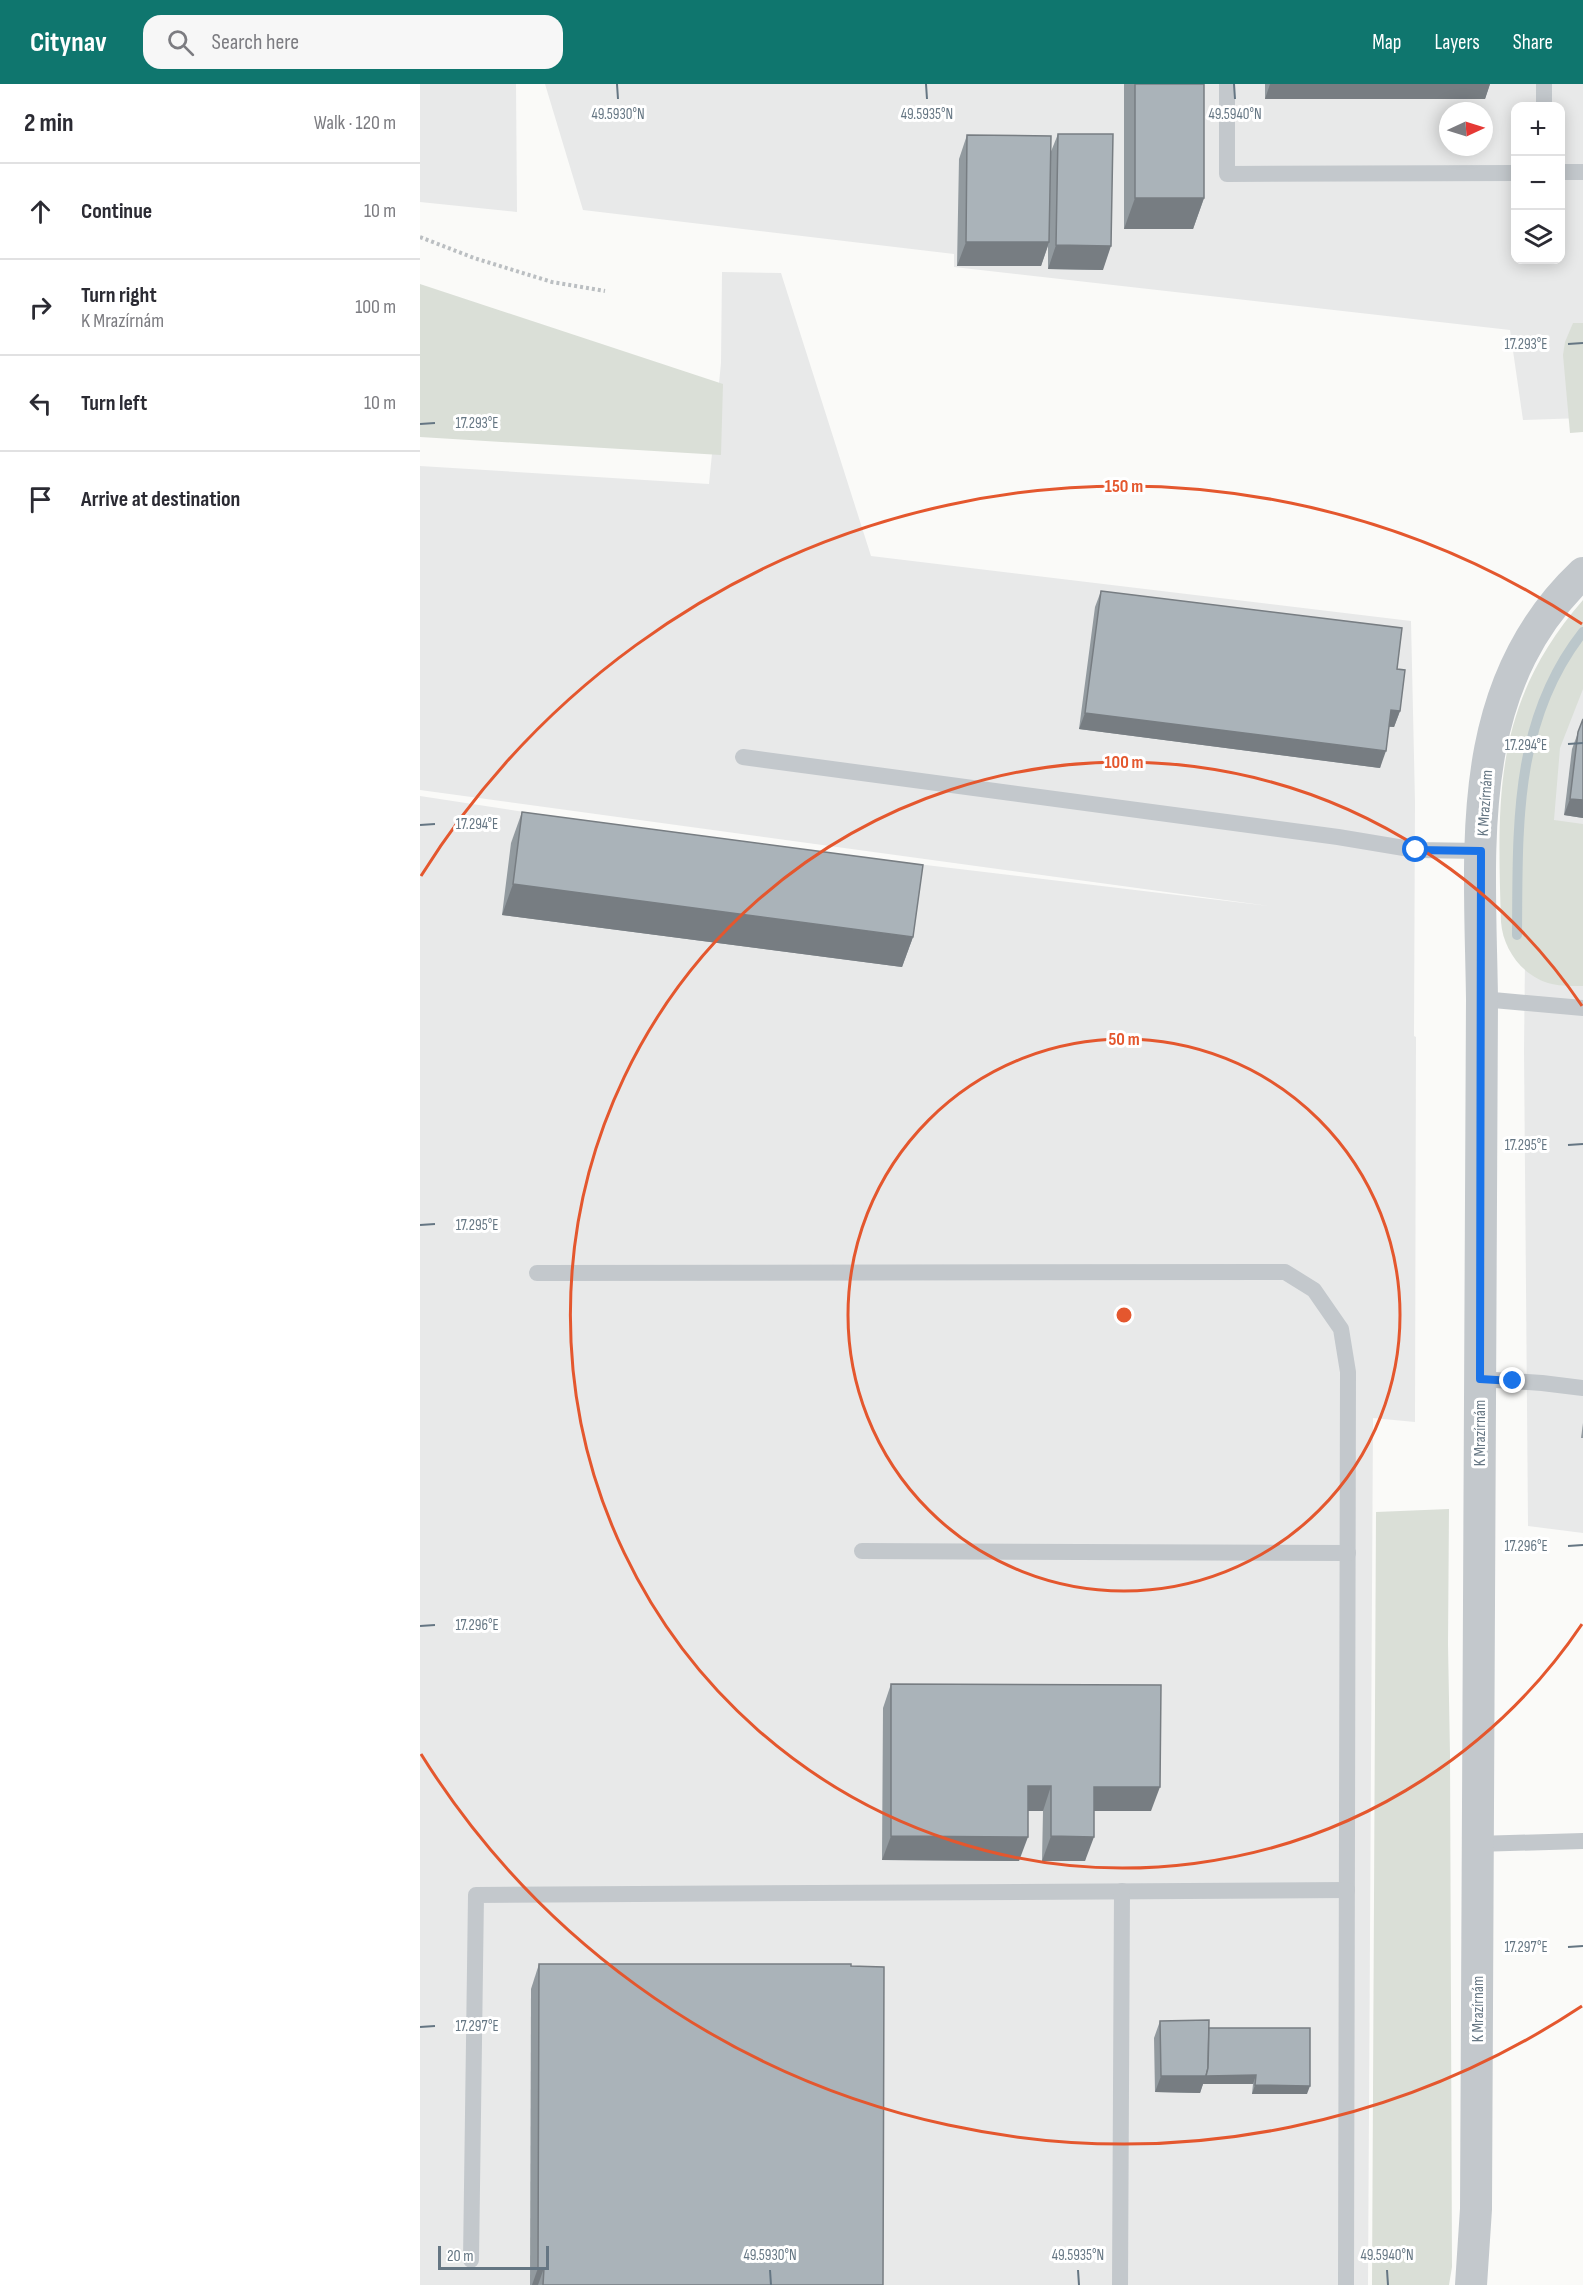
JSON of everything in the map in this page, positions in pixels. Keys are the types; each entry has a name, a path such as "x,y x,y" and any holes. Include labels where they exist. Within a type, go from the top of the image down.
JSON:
{"street":[{"name":"K Mrazírnám","path":"1471,2285 1476,2186 1482,799 1487,756 1498,710 1515,666 1535,629 1554,602 1583,573"}],"lane":[{"path":"1227,84 1227,174 1511,172"},
{"path":"1544,84 1544,102"},
{"path":"1565,172 1583,172"},
{"path":"743,757 1326,835 1416,850 1481,851"},
{"path":"1482,999 1583,1008"},
{"path":"537,1273 1285,1272 1314,1290 1341,1329 1348,1372 1346,2285"},
{"path":"1480,1379 1583,1388"},
{"path":"862,1551 1348,1553"},
{"path":"1476,1844 1583,1841"},
{"path":"471,2260 476,1895 1347,1890"},
{"path":"1120,2285 1122,1891"}],"path":[{"path":"420,237 474,258 552,282 605,291"}],"shaded area":[{"path":"420,84 516,84 517,212 420,202"},
{"path":"545,84 1583,84 1583,418 1523,420 1510,330 954,267 954,254 583,210"},
{"path":"722,272 781,273 871,556 1411,621 1415,802 1415,1422 1373,1418 1368,2285 420,2285 420,796 682,836 1269,906 420,790 420,466 709,484 721,363"},
{"path":"420,284 723,384 721,455 420,437"},
{"path":"1573,323 1583,323 1583,432 1570,433 1563,355 1565,342"},
{"path":"1583,600 1583,628 1561,660 1543,697 1527,747 1521,777 1516,827 1516,929 1518,929 1522,813 1526,775 1534,738 1545,702 1561,667 1583,634 1583,689 1560,748 1554,820 1583,824 1583,986 1570,986 1552,984 1532,976 1517,961 1506,943 1501,922 1500,832 1507,751 1517,713 1532,675 1554,638"},
{"path":"1583,648 1583,1533 1528,1526 1524,1051 1526,867"},
{"path":"1449,1509 1452,2267 1449,2285 1372,2285 1376,1512"}],"building":[{"path":"1135,84 1204,84 1204,198 1135,198"},
{"path":"1058,134 1113,134 1111,246 1056,245"},
{"path":"967,135 1051,136 1049,242 966,242"},
{"path":"1101,591 1402,628 1397,669 1405,670 1400,711 1391,710 1386,751 1085,713"},
{"path":"1583,719 1583,800 1570,799 1578,732"},
{"path":"522,812 923,865 913,937 513,884"},
{"path":"891,1684 1161,1685 1160,1787 1094,1787 1094,1837 1051,1836 1051,1786 1028,1786 1028,1837 891,1836"},
{"path":"539,1964 851,1964 851,1966 884,1967 883,2285 543,2285 544,2268 538,2268"},
{"path":"1209,2020 1206,2076 1161,2076 1160,2021"},
{"path":"1209,2028 1310,2028 1310,2086 1255,2085 1256,2075 1206,2076"}],"waterway":[{"path":"1517,935 1520,816 1524,777 1532,739 1543,702 1560,666 1583,632"}],"route":[{"path":"1416,850 1481,851 1480,1379 1513,1381"}]}
